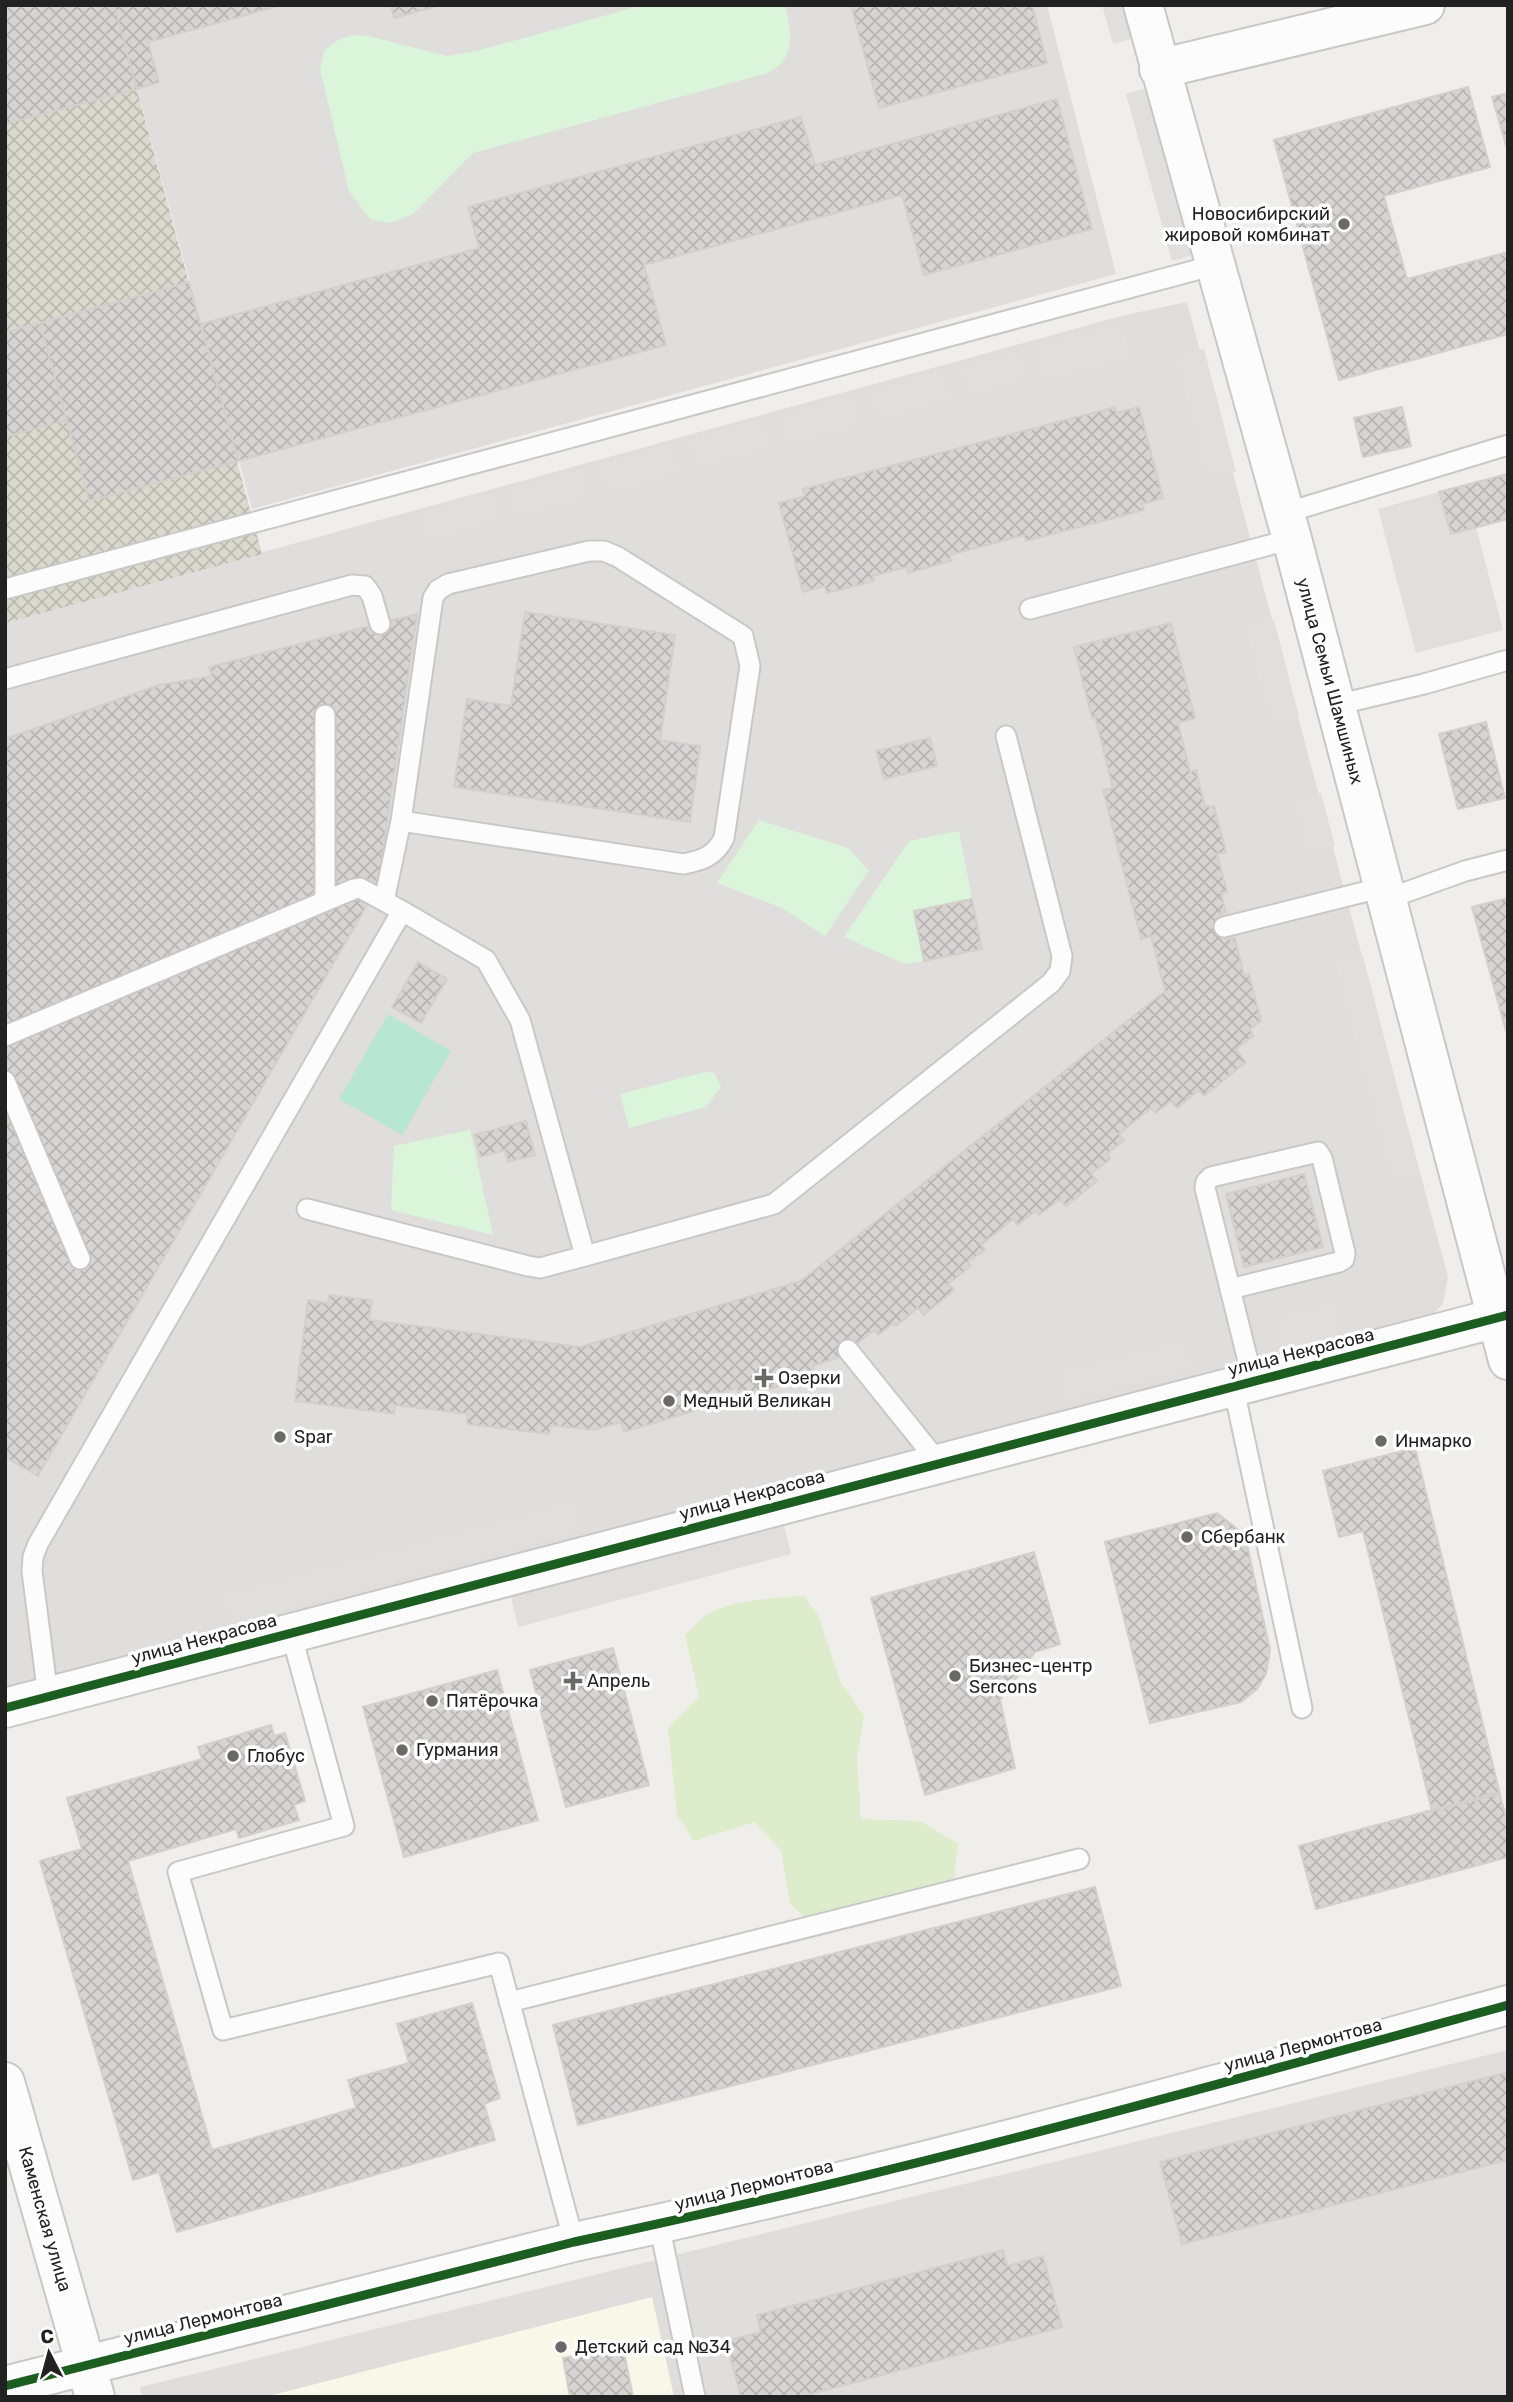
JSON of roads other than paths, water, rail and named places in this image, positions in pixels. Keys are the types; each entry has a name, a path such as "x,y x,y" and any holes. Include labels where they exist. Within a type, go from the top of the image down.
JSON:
{"street":[{"name":"улица Семьи Шамшиных","path":"1143,5 1289,526 1385,893 1502,1316 1508,1360"},
{"path":"1159,69 1425,5"},
{"name":"улица Некрасова","path":"5,1708 1502,1316"},
{"name":"улица Лермонтова","path":"5,2386 91,2380 575,2242 1106,2115 1508,2005"},
{"name":"Каменская улица","path":"5,2082 91,2380"}],"lane":[{"path":"5,589 1215,265"},
{"path":"1031,609 1289,526 1508,445"},
{"path":"48,1696 32,1571 38,1544 393,906 401,821 433,598 438,590 447,584 589,551 604,551 618,557 743,636 750,666 724,838 718,850 704,860 684,864 401,821"},
{"path":"5,679 352,585 365,586 372,596 380,624"},
{"path":"1335,705 1508,660"},
{"path":"325,715 325,901"},
{"path":"307,1209 540,1268 774,1204 1051,983 1060,971 1062,957 1006,736"},
{"path":"1224,927 1385,893 1508,860"},
{"path":"5,1036 360,888 486,960 520,1020 585,1256"},
{"path":"5,1081 80,1259"},
{"path":"1230,1289 1344,1259 1345,1252 1322,1158 1318,1152 1211,1177 1205,1188 1230,1289 1243,1383 1302,1708"},
{"path":"848,1350 939,1463"},
{"path":"291,1633 344,1826 178,1872 223,2030 499,1963 575,2242"},
{"path":"509,2001 1079,1859"},
{"path":"659,2224 695,2397"}],"place":[{"name":"Новосибирский жировой комбинат","path":"1344,224"},
{"name":"Озерки","path":"764,1378"},
{"name":"Медный Великан","path":"669,1401"},
{"name":"Spar","path":"280,1437"},
{"name":"Инмарко","path":"1381,1441"},
{"name":"Сбербанк","path":"1187,1537"},
{"name":"Бизнес-центр Sercons","path":"955,1676"},
{"name":"Апрель","path":"573,1681"},
{"name":"Пятёрочка","path":"432,1701"},
{"name":"Гурмания","path":"402,1750"},
{"name":"Глобус","path":"233,1756"},
{"name":"Детский сад №34","path":"561,2347"}]}
